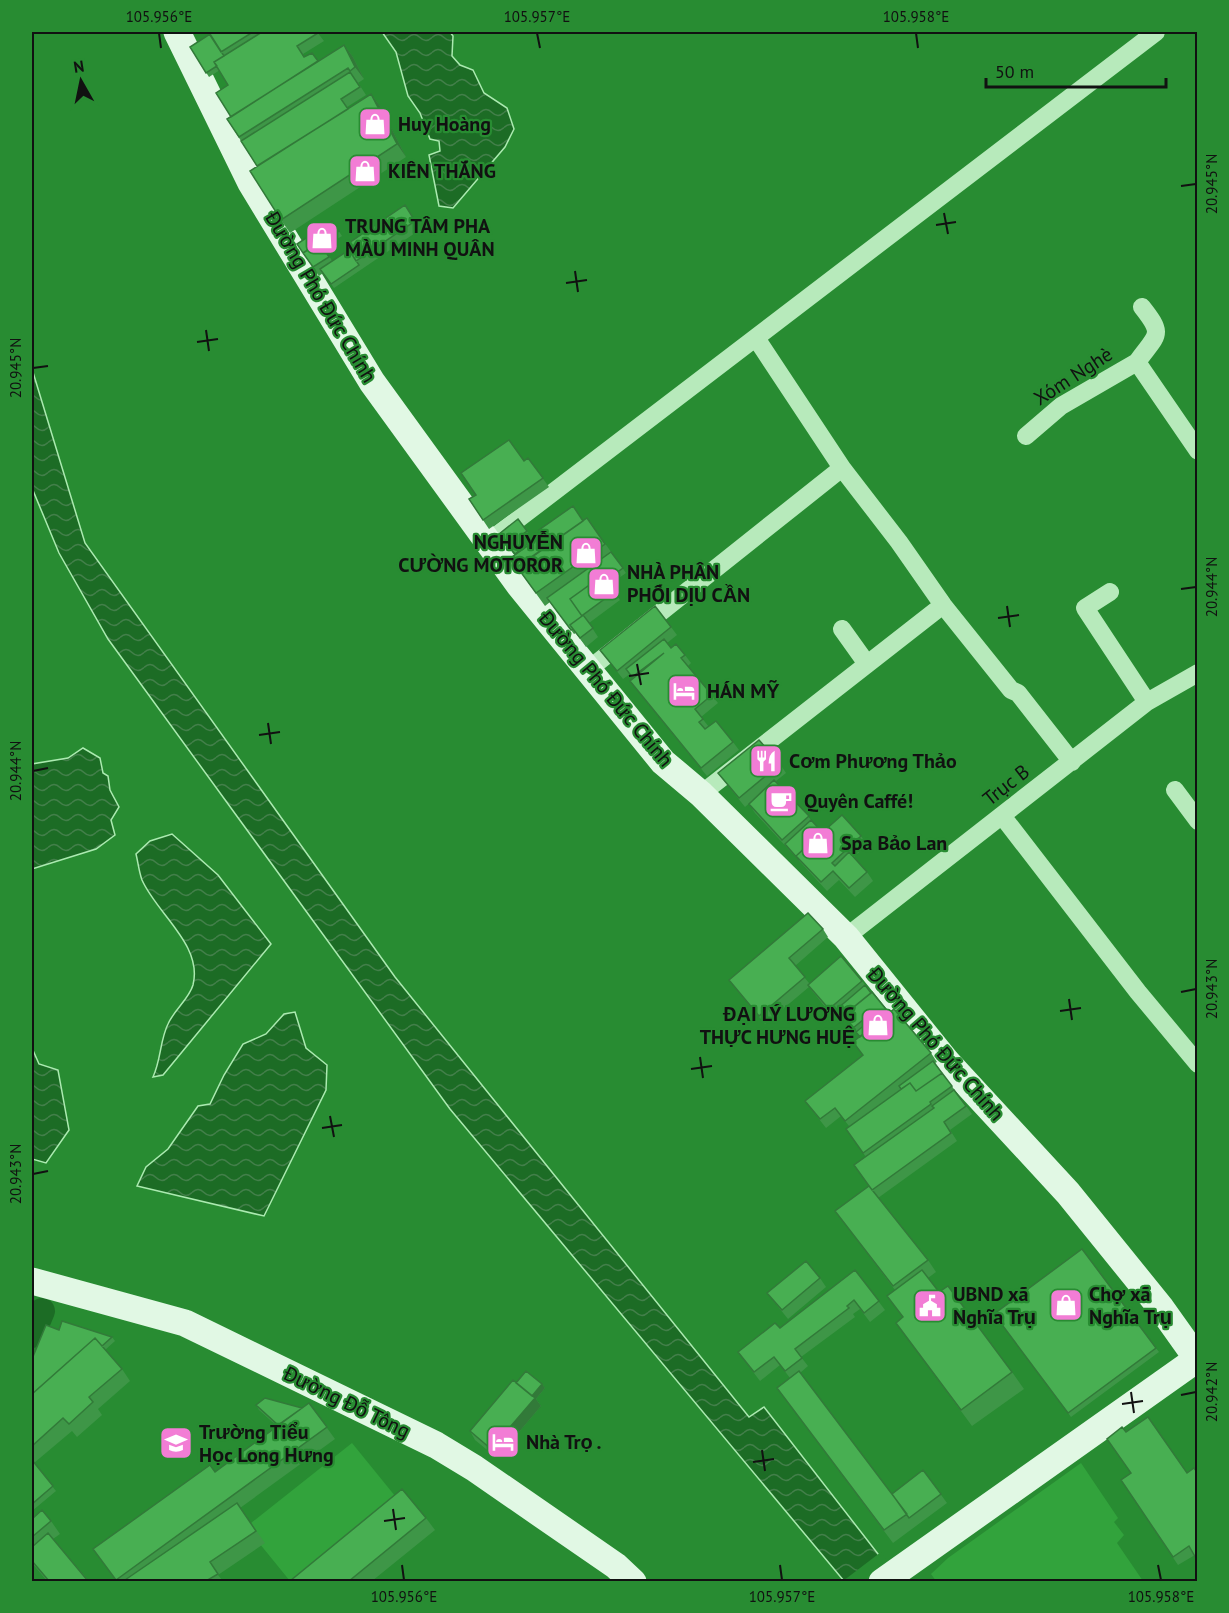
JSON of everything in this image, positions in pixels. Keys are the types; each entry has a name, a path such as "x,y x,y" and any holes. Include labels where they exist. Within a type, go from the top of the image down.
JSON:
{"main road":[{"name":"Đường Phó Đức Chính","path":"177,32 251,183 372,381 488,542 663,762 700,794 846,937 947,1062 1068,1193 1161,1308 1197,1359"},
{"name":"Đường Đỗ Tông","path":"32,1282 185,1323 436,1445 616,1566 633,1581"},
{"path":"882,1581 1197,1359"}],"street":[{"path":"488,542 1156,32"},
{"path":"1137,362 1157,333 1157,326 1142,307"},
{"path":"756,338 842,468 943,604 1072,762"},
{"name":"Xóm Nghè","path":"1026,436 1061,406 1137,362 1191,426 1197,451"},
{"path":"588,670 842,468"},
{"path":"1110,592 1086,608 1147,702"},
{"path":"700,794 943,604"},
{"path":"842,629 867,664"},
{"name":"Trục B","path":"846,937 1147,702 1197,673"},
{"path":"1175,790 1197,821"},
{"path":"1003,816 1132,984 1197,1064"}],"shaded area":[{"path":"352,1443 404,1507 313,1581 290,1581 246,1527"},
{"path":"1081,1463 1118,1518 1114,1522 1124,1535 1117,1543 1143,1581 936,1581 931,1574 948,1558"}],"water":[{"path":"382,32 450,32 453,36 452,56 460,65 473,70 484,93 507,108 514,129 505,147 453,208 439,206 429,155 440,151 439,141 430,139 420,113 408,96 396,52"},
{"path":"32,369 85,543 395,977 749,1417 764,1407 899,1581 844,1581 450,1109 108,639 59,553 32,488"},
{"path":"83,748 100,758 103,773 108,776 110,790 119,807 111,820 115,835 96,849 32,869 32,764 68,758"},
{"path":"172,834 218,875 271,944 163,1075 153,1077 165,1030 191,990 194,970 185,943 142,880 136,854 150,841"},
{"path":"295,1012 306,1048 327,1065 326,1090 264,1216 137,1186 146,1167 168,1149 198,1106 210,1104 243,1044 266,1034 284,1014"},
{"path":"32,1048 39,1064 58,1070 69,1130 46,1163 32,1159"}],"pier":[{"path":"881,1552 902,1582 843,1581"}],"building":[{"path":"208,32 253,32 221,52"},
{"path":"262,32 317,32 297,46 304,57 312,53 318,61 231,117 216,93 228,85 214,62"},
{"path":"210,34 224,56 214,62 217,66 206,73 190,47"},
{"path":"344,45 355,67 350,71 348,68 239,137 227,119"},
{"path":"350,72 360,87 341,99 348,109 257,166 241,141"},
{"path":"371,94 397,144 281,220 250,171"},
{"path":"405,205 415,221 356,261 346,245"},
{"path":"332,221 339,231 321,243 323,246 320,242 303,253 297,244"},
{"path":"320,242 329,257 313,267 303,253"},
{"path":"349,250 359,265 331,284 320,269"},
{"path":"509,440 524,461 528,458 543,478 483,520 469,499 476,495 461,473"},
{"path":"573,506 583,521 518,567 512,557 543,535 539,530"},
{"path":"587,518 605,544 536,593 517,567"},
{"path":"518,519 527,531 523,534 527,544 515,554 499,534"},
{"path":"611,552 623,568 606,580 602,576 570,599 582,616 570,625 573,629 571,630 547,598"},
{"path":"602,576 614,592 583,615 593,628 580,638 570,625 582,616 570,599"},
{"path":"655,606 671,627 617,671 600,650"},
{"path":"664,639 671,648 676,644 685,655 681,658 712,695 695,709 703,719 699,722 705,729 716,721 733,742 701,768 630,681 664,653 632,677 626,669"},
{"path":"759,740 780,764 739,798 718,773"},
{"path":"774,780 809,816 782,840 749,804"},
{"path":"842,815 861,836 832,863 835,866 849,852 867,872 849,888 833,871 821,882 796,856"},
{"path":"811,820 822,832 796,856 799,860 785,844"},
{"path":"808,913 823,929 789,958 805,977 759,1016 729,980"},
{"path":"841,956 862,981 829,1009 808,985"},
{"path":"865,985 871,993 844,1015 846,1020 837,1009"},
{"path":"872,992 889,1013 894,1009 931,1053 845,1121 835,1108 820,1119 805,1101 863,1055 853,1042 882,1019 874,1011 853,1028 844,1015"},
{"path":"877,1015 881,1020 860,1037 856,1032"},
{"path":"933,1061 942,1073 916,1091 910,1083 901,1089 899,1086"},
{"path":"942,1073 952,1086 863,1153 846,1129 910,1083 916,1091"},
{"path":"954,1090 966,1106 944,1122 951,1133 872,1190 854,1165 934,1108 932,1106"},
{"path":"869,1186 928,1260 893,1286 835,1211"},
{"path":"1082,1249 1156,1348 1068,1413 994,1314"},
{"path":"806,1261 820,1278 782,1310 767,1293"},
{"path":"855,1270 879,1301 864,1313 854,1300 847,1306 849,1308 795,1349 802,1358 785,1371 774,1357 754,1372 738,1352 775,1323 780,1328"},
{"path":"922,1270 939,1292 948,1286 1012,1372 961,1410 896,1323 903,1317 887,1296"},
{"path":"62,1321 112,1337 102,1346 95,1338 32,1394 32,1359 46,1325 59,1330"},
{"path":"95,1338 122,1369 89,1397 93,1402 69,1424 63,1418 32,1446 32,1394"},
{"path":"526,1371 542,1384 532,1396 516,1383"},
{"path":"799,1371 907,1514 884,1530 777,1388"},
{"path":"513,1380 535,1398 491,1449 470,1431"},
{"path":"265,1398 302,1408 278,1425 256,1405"},
{"path":"309,1403 327,1427 116,1580 93,1549 210,1465 215,1472"},
{"path":"1148,1417 1187,1473 1194,1468 1197,1472 1197,1560 1189,1546 1173,1557 1121,1480 1131,1473 1107,1439 1122,1427 1126,1432"},
{"path":"32,1460 53,1486 32,1504"},
{"path":"923,1470 941,1494 909,1518 892,1494"},
{"path":"402,1489 426,1518 349,1581 290,1581"},
{"path":"237,1503 256,1531 210,1562 218,1574 206,1581 125,1580"},
{"path":"42,1510 51,1521 32,1537 32,1519"},
{"path":"48,1533 88,1581 49,1581 32,1561 32,1547"}],"waterway":[{"path":"32,1335 42,1311"}],"place":[{"name":"Huy Hoàng","path":"375,124"},
{"name":"KIÊN THẮNG","path":"365,171"},
{"name":"TRUNG TÂM PHA MÀU MINH QUÂN","path":"322,238"},
{"name":"NGHUYỄN CƯỜNG MOTOROR","path":"586,553"},
{"name":"NHÀ PHÂN PHỐI DỊU CẦN","path":"604,584"},
{"name":"HÁN MỸ","path":"684,691"},
{"name":"Cơm Phương Thảo","path":"766,761"},
{"name":"Quyên Caffé!","path":"781,801"},
{"name":"Spa Bảo Lan","path":"818,843"},
{"name":"ĐẠI LÝ LƯƠNG THỰC HƯNG HUỆ","path":"878,1025"},
{"name":"Chợ xã Nghĩa Trụ","path":"1066,1305"},
{"name":"UBND xã Nghĩa Trụ","path":"930,1306"},
{"name":"Nhà Trọ .","path":"503,1442"},
{"name":"Trường Tiểu Học Long Hưng","path":"176,1443"}]}
